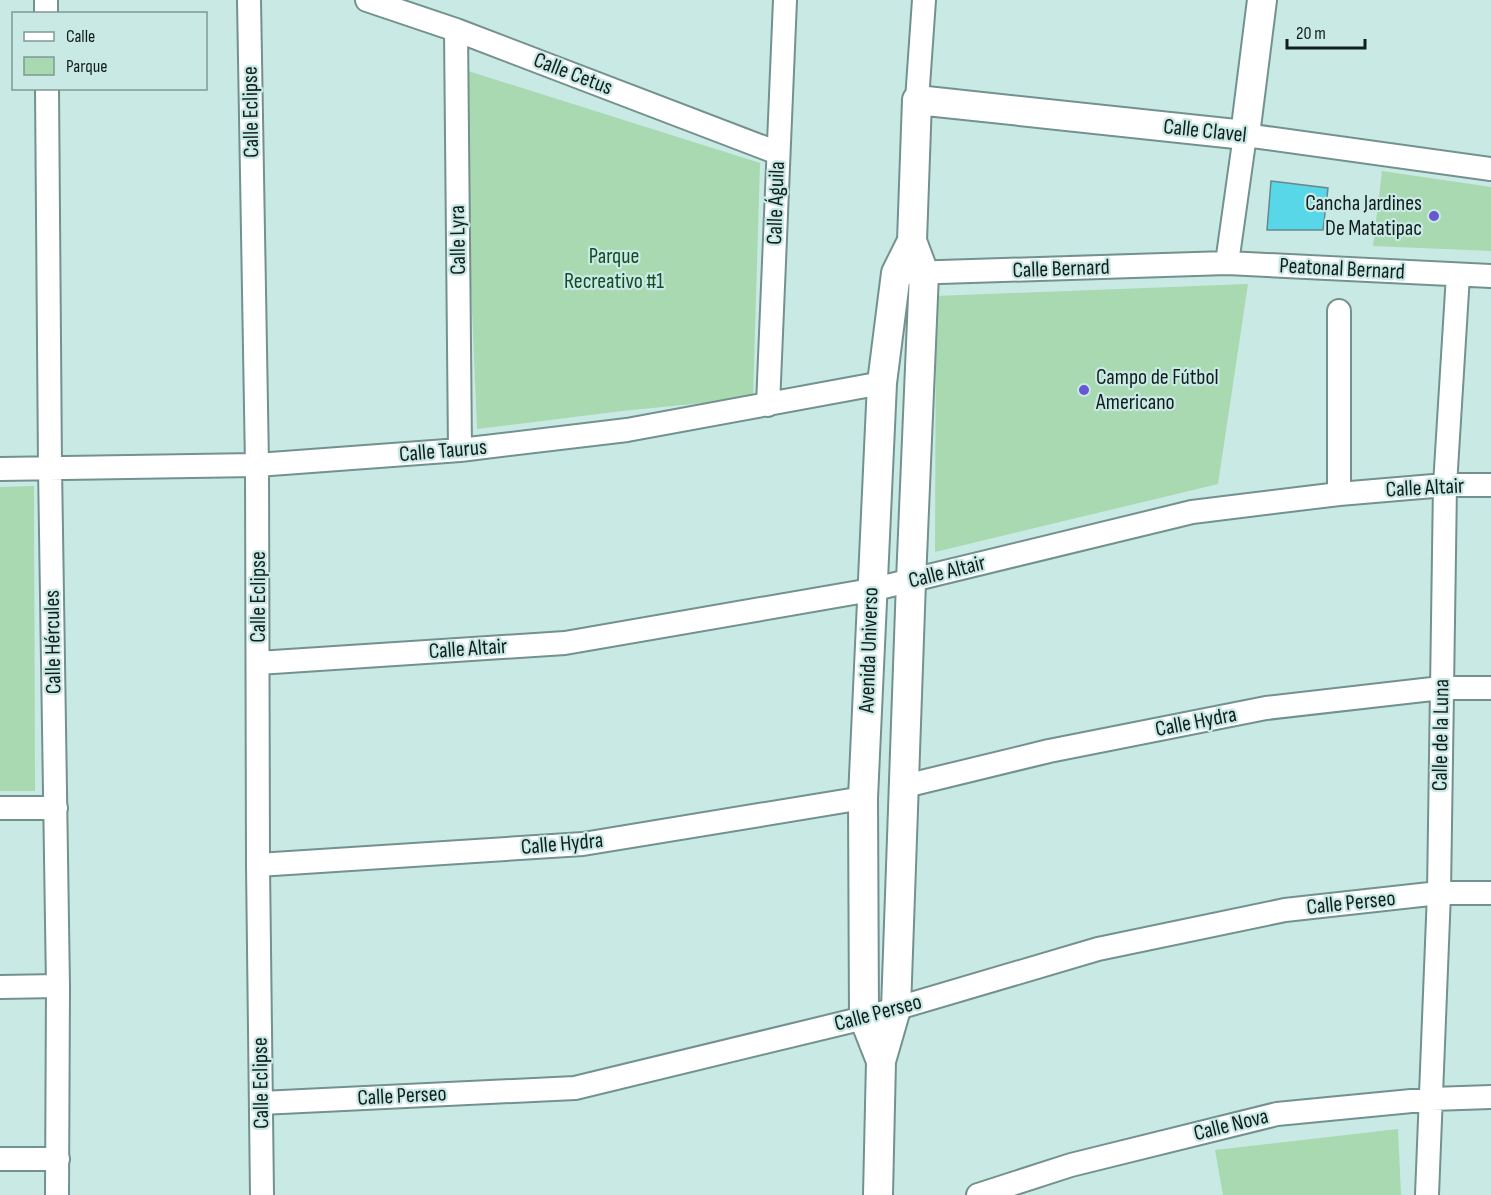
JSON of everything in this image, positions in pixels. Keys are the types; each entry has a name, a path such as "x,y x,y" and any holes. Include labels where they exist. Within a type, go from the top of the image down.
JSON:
{"street":[{"name":"Calle Eclipse","path":"249,0 257,465 262,1195"},
{"name":"Calle Cetus","path":"366,0 456,30 778,153"},
{"name":"Calle Águila","path":"768,405 784,0"},
{"path":"917,100 924,0"},
{"path":"1227,263 1262,0"},
{"name":"Calle Lyra","path":"456,30 460,450"},
{"name":"Calle Hércules","path":"47,90 58,986 57,1195"},
{"name":"Calle Clavel","path":"917,100 1245,135 1491,169"},
{"name":"Avenida Universo","path":"878,1195 881,1061 896,1009 921,359 924,273 912,241 917,100"},
{"name":"Avenida Universo","path":"881,1061 864,1018 863,798 871,590 884,371 896,273 912,241"},
{"name":"Calle Bernard","path":"896,273 1227,263"},
{"name":"Peatonal Bernard","path":"1227,263 1458,276"},
{"path":"1458,276 1491,276"},
{"name":"Calle de la Luna","path":"1427,1195 1440,893 1445,485 1458,276"},
{"path":"1339,311 1339,494"},
{"path":"884,371 921,359"},
{"name":"Calle Taurus","path":"0,469 257,465 460,450 627,430 768,405 884,371"},
{"name":"Calle Altair","path":"258,663 565,643 871,590 1192,512 1339,494 1445,485 1491,485"},
{"name":"Calle Hydra","path":"905,786 1049,751 1266,708 1441,688 1491,688"},
{"name":"Calle Hydra","path":"258,865 583,844 863,798"},
{"path":"0,808 56,808"},
{"name":"Calle Perseo","path":"261,1103 574,1088 864,1018 1098,949 1285,910 1440,893 1491,893"},
{"path":"0,987 58,986"},
{"name":"Calle Nova","path":"978,1195 1071,1165 1277,1114 1432,1099 1491,1097"},
{"path":"0,1159 58,1159"}],"green space":[{"name":"Parque Recreativo #1","path":"462,69 760,163 753,398 477,429"},
{"name":"Cancha Jardines De Matatipac","path":"1382,171 1491,187 1491,251 1373,246"},
{"name":"Campo de Fútbol Americano","path":"1248,284 1218,484 935,552 936,296"},
{"path":"34,486 35,791 0,791 0,487"},
{"path":"1398,1129 1401,1195 1223,1195 1215,1150"}],"building":[{"path":"1271,181 1328,188 1323,230 1267,230"}],"place":[{"name":"Cancha Jardines De Matatipac","path":"1434,216"},
{"name":"Campo de Fútbol Americano","path":"1084,390"}]}
